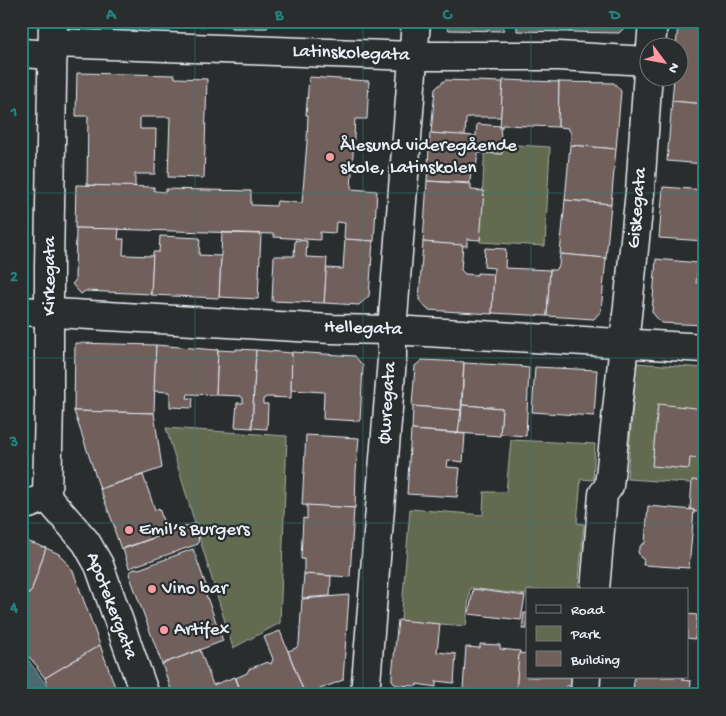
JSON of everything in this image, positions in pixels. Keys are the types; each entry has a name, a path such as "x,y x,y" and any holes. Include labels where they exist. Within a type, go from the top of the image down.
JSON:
{"street":[{"name":"Øwregata","path":"371,691 392,359 392,330 416,21"},
{"path":"651,38 653,21"},
{"name":"Latinskolegata","path":"53,40 413,56 558,56 638,60"},
{"path":"21,53 53,40"},
{"name":"Kirkegata","path":"47,497 53,40"},
{"name":"Giskegata","path":"595,588 603,494 609,486 639,202 647,88"},
{"name":"Hellegata","path":"21,311 705,348"},
{"path":"21,504 29,504 47,497"},
{"name":"Apotekergata","path":"47,497 86,542 100,565 145,695"},
{"path":"585,695 586,678"}],"green space":[{"path":"485,143 550,147 545,246 480,242"},
{"path":"636,363 705,368 705,484 627,479"},
{"path":"166,428 287,436 280,623 233,648"},
{"path":"511,440 595,444 593,480 581,479 577,523 584,524 578,588 526,588 526,595 470,588 466,626 401,621 410,509 483,515 484,492 506,492"}],"water":[{"path":"21,650 50,690 51,695 21,695"}],"building":[{"path":"78,21 156,21 156,24"},
{"path":"197,21 231,21 231,26 197,26"},
{"path":"231,21 274,21 267,28 231,28"},
{"path":"347,21 387,21 382,24 372,24 372,27 346,25"},
{"path":"442,21 504,21 503,31 449,30"},
{"path":"517,21 570,21 570,32 517,31"},
{"path":"570,21 627,21 626,26 619,33 570,32"},
{"path":"677,21 705,21 705,27 677,24"},
{"path":"678,24 705,27 705,104 672,101 673,88 688,88 688,38 677,38"},
{"path":"21,65 27,65 26,149 21,149"},
{"path":"77,73 175,75 175,78 207,79 204,178 168,177 170,117 140,117 140,129 156,129 155,174 135,174 135,187 87,185 88,116 76,116"},
{"path":"309,77 369,81 367,119 355,119 351,189 377,191 374,241 344,239 345,223 336,222 335,233 320,232 320,240 274,237 274,234 75,228 76,185 154,187 154,191 166,192 166,189 251,191 251,205 276,206 277,201 302,203 307,142 308,115 306,115"},
{"path":"445,80 503,82 501,117 469,117 466,119 465,136 431,133 435,89"},
{"path":"503,80 559,82 558,127 502,125 502,128 500,128"},
{"path":"559,82 614,83 621,91 616,149 570,145 571,133 568,128 558,127"},
{"path":"672,101 705,104 704,164 667,161"},
{"path":"477,124 500,126 501,138 503,138 502,154 478,153 476,168 471,168 470,183 427,181 430,133 476,136"},
{"path":"570,145 616,149 611,204 565,200"},
{"path":"21,149 26,149 25,203 21,203"},
{"path":"427,181 471,184 471,190 484,191 480,240 467,239 467,246 423,242"},
{"path":"663,187 705,190 705,241 659,238"},
{"path":"565,200 611,204 606,258 560,254"},
{"path":"21,203 25,203 23,282 21,284"},
{"path":"76,228 119,229 118,239 124,239 123,255 153,256 151,294 85,291 81,294 72,284 75,281"},
{"path":"222,233 261,234 258,299 219,297"},
{"path":"160,236 200,238 199,255 221,256 219,298 151,295 153,252 159,252"},
{"path":"345,239 373,241 369,296 359,305 324,303 326,268 343,269"},
{"path":"295,240 307,241 306,257 327,258 324,303 272,301 274,256 294,256"},
{"path":"423,242 463,245 461,270 465,274 494,274 492,314 428,310 419,300"},
{"path":"485,248 506,249 505,268 550,270 547,316 492,313 494,268 484,267"},
{"path":"560,254 606,258 601,311 594,319 547,316 550,270 555,270 559,266"},
{"path":"656,259 698,263 696,283 705,283 704,325 661,323 652,312"},
{"path":"21,336 25,336 23,399 21,399"},
{"path":"75,343 156,345 154,413 74,411"},
{"path":"156,345 218,349 216,395 188,394 187,398 193,398 192,408 170,407 170,392 154,391"},
{"path":"236,349 256,350 252,428 235,427 237,403 243,403 243,398 240,396 216,395 218,350 236,351"},
{"path":"256,350 292,353 291,398 267,397 263,399 263,404 268,404 267,429 252,428"},
{"path":"292,352 355,356 363,366 360,421 323,419 324,392 291,390"},
{"path":"422,360 464,362 461,410 412,406 415,366"},
{"path":"464,363 529,368 526,436 500,434 502,408 462,405"},
{"path":"535,367 597,370 594,416 532,412"},
{"path":"658,404 705,409 703,459 690,458 689,469 652,466"},
{"path":"462,405 502,408 500,436 458,433"},
{"path":"413,406 461,410 458,433 412,430"},
{"path":"74,411 154,413 162,468 100,489"},
{"path":"411,430 465,434 463,462 448,460 447,467 460,468 457,497 407,494"},
{"path":"306,435 359,438 355,508 302,505"},
{"path":"703,456 705,456 705,481 699,480 700,458 703,459"},
{"path":"143,475 155,510 159,508 167,533 121,549 100,489"},
{"path":"692,480 705,481 705,511 694,512 694,510 690,509"},
{"path":"307,505 354,508 350,577 304,574 304,559 301,559 303,518 307,519"},
{"path":"648,506 694,510 689,568 643,565 644,560 640,557 638,551 641,545 645,543"},
{"path":"196,523 199,532 198,544 129,568 123,549"},
{"path":"21,539 46,548 31,592 21,598"},
{"path":"46,548 59,554 73,571 100,645 45,678 21,648 21,598 31,592"},
{"path":"193,549 208,591 205,592 223,641 162,664 129,574 136,568 139,569"},
{"path":"304,574 331,576 330,596 302,598"},
{"path":"473,589 525,596 521,620 469,614"},
{"path":"349,595 343,680 305,695 288,651 296,648 299,644 302,599"},
{"path":"524,613 526,613 526,629 522,629"},
{"path":"688,614 697,615 695,639 688,638"},
{"path":"398,620 440,624 437,652 456,654 454,683 436,681 436,687 417,684 417,686 396,685 392,680 392,675"},
{"path":"280,631 305,695 242,695 236,678 247,673 249,669 267,662 271,664 273,659 264,637"},
{"path":"480,644 500,645 500,649 520,651 516,692 463,689 466,647 480,648"},
{"path":"100,645 118,695 50,695 45,678"},
{"path":"200,650 213,685 235,677 242,695 173,695 162,664"},
{"path":"519,653 526,654 526,678 572,678 572,684 570,687 568,685 563,692 565,693 564,695 516,693"},
{"path":"634,678 683,678 683,680 691,681 690,695 633,695"}],"place":[{"name":"Ålesund videregående skole, Latinskolen","path":"330,157"},
{"name":"Emil’s Burgers","path":"129,530"},
{"name":"Vino bar","path":"152,589"},
{"name":"Artifex","path":"164,630"}]}
